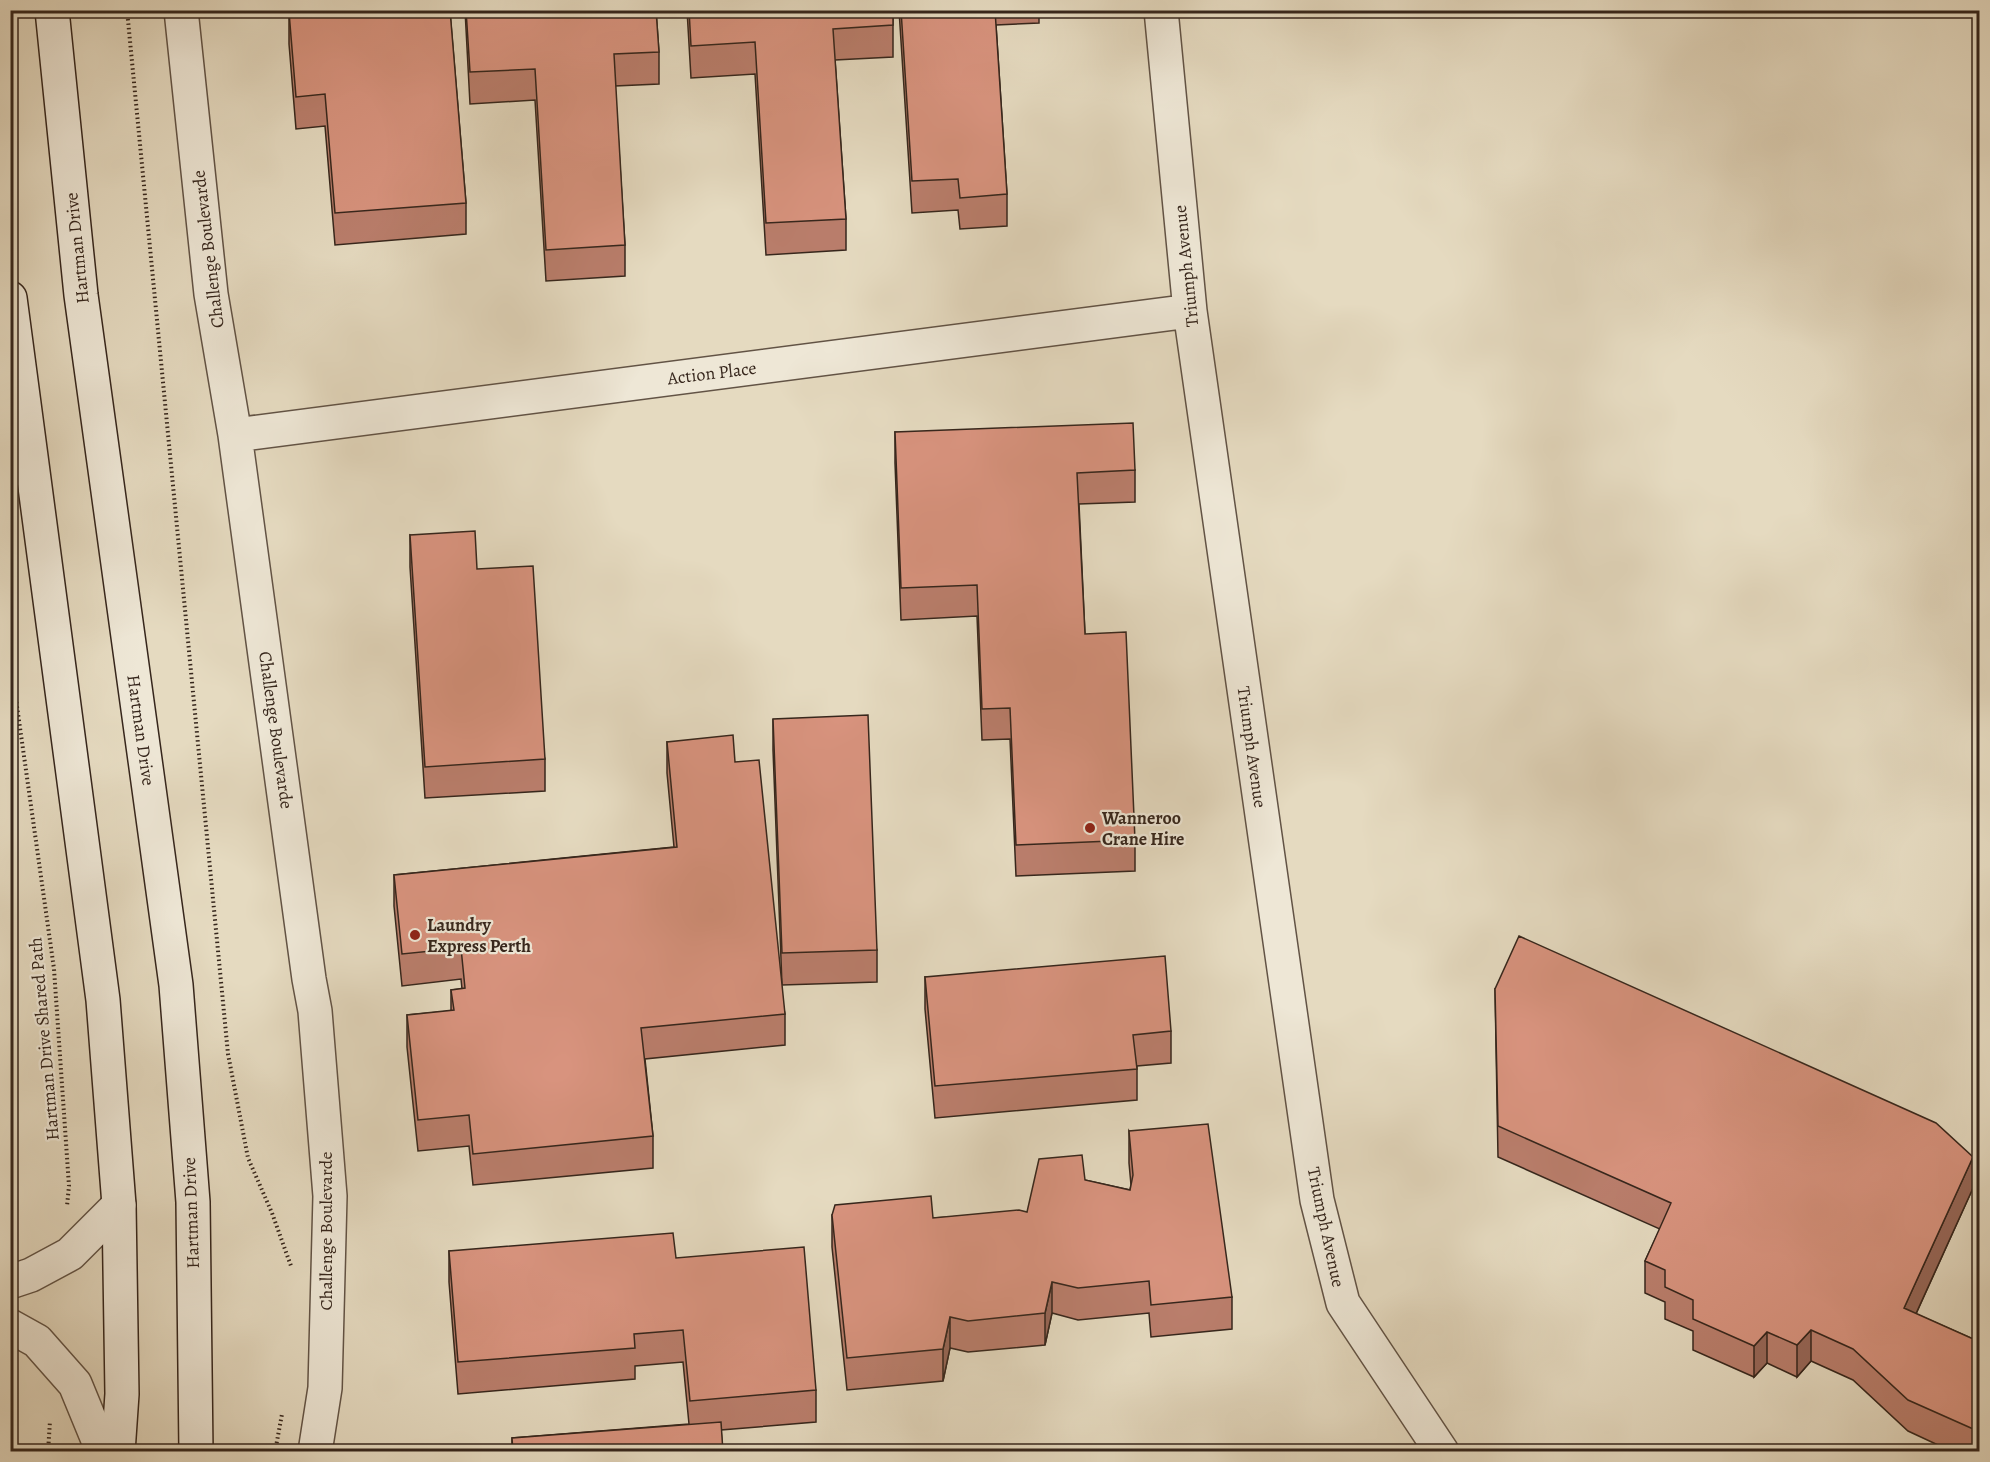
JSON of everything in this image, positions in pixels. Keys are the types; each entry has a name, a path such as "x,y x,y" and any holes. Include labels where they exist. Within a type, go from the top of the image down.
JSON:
{"street":[{"name":"Hartman Drive","path":"52,10 81,295 176,985 193,1202 196,1452"},
{"name":"Challenge Boulevarde","path":"181,10 211,294 235,435 315,1011 330,1196 325,1388 315,1452"},
{"name":"Triumph Avenue","path":"1161,10 1190,310 1317,1200 1343,1303 1442,1452"},
{"path":"10,297 103,1000 119,1205 122,1394 118,1452"},
{"name":"Action Place","path":"235,435 1190,310"},
{"path":"10,1282 31,1275 70,1254 119,1205"},
{"path":"10,1326 37,1341 75,1384 103,1452"}],"path":[{"path":"127,10 228,1054 248,1158 272,1213 291,1267"},
{"name":"Hartman Drive Shared Path","path":"17,630 12,671 54,969 69,1186 64,1257"},
{"path":"275,1452 283,1409"},
{"path":"48,1452 50,1419"}],"building":[{"path":"450,10 466,203 335,213 325,94 296,97 289,12"},
{"path":"466,10 656,10 659,52 614,54 625,245 546,250 535,69 470,72"},
{"path":"689,10 893,10 893,25 833,29 846,219 766,223 755,42 691,46"},
{"path":"901,10 995,10 1007,194 960,198 958,179 912,181"},
{"path":"1133,423 1135,470 1077,473 1085,634 1126,632 1135,840 1016,845 1010,708 982,709 977,585 901,588 895,432"},
{"path":"475,531 477,569 533,566 545,759 425,767 410,535"},
{"path":"868,715 877,950 782,953 773,719"},
{"path":"733,735 735,762 759,760 785,1014 641,1028 653,1136 473,1154 469,1115 418,1120 407,1015 454,1010 451,990 465,988 461,948 402,954 394,875 677,847 667,742"},
{"path":"1519,936 1936,1123 1973,1157 1904,1308 1980,1342 1980,1432 1908,1400 1853,1349 1811,1330 1797,1345 1767,1332 1754,1346 1693,1319 1693,1300 1665,1287 1665,1270 1645,1261 1671,1203 1498,1126 1495,989"},
{"path":"1165,956 1171,1031 1133,1035 1137,1069 935,1086 925,977"},
{"path":"1208,1124 1232,1297 1151,1305 1149,1281 1078,1288 1052,1282 1045,1313 968,1321 950,1317 943,1349 847,1358 832,1215 835,1205 931,1196 933,1218 1019,1210 1027,1212 1039,1159 1082,1155 1085,1180 1130,1190 1133,1175 1129,1131"},
{"path":"673,1233 676,1258 804,1247 816,1390 690,1401 683,1330 634,1334 635,1348 458,1362 449,1251"},
{"path":"721,1422 723,1452 513,1452 512,1438"}],"place":[{"name":"Wanneroo Crane Hire","path":"1090,828"},
{"name":"Laundry Express Perth","path":"415,935"}]}
